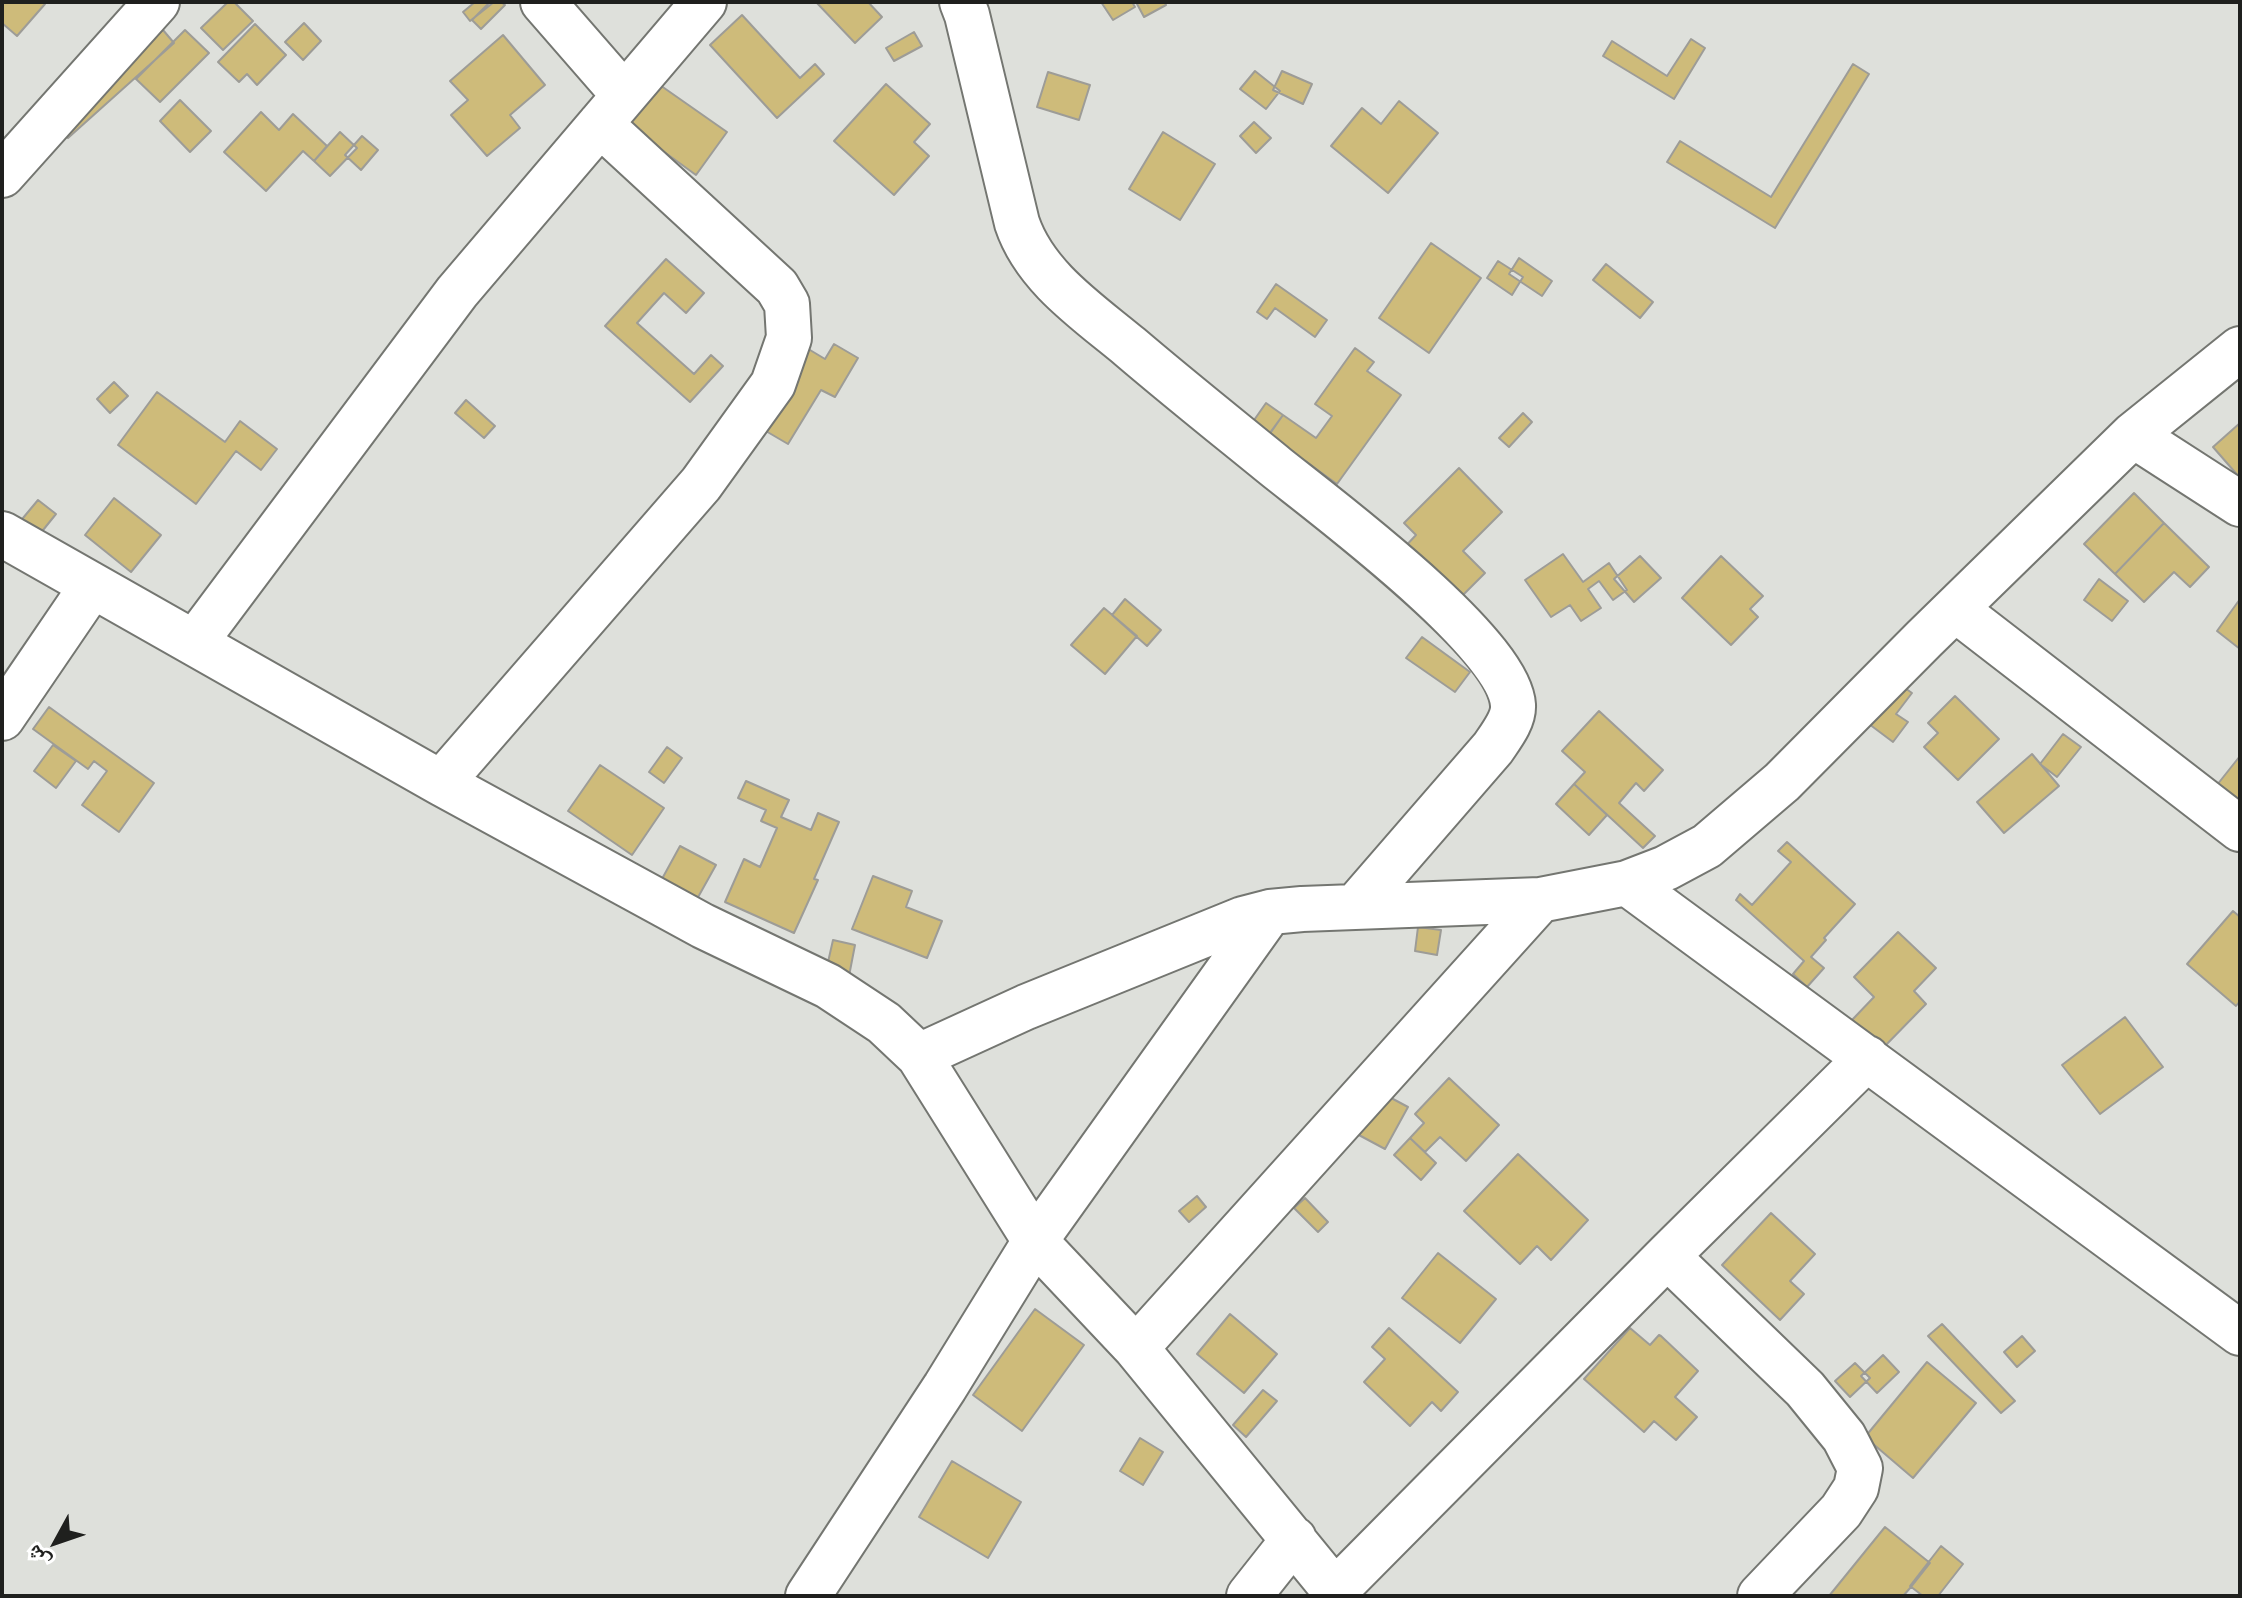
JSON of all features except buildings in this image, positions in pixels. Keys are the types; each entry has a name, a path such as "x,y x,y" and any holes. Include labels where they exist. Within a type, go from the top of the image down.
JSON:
{"street":[{"path":"2,175 157,2"},
{"path":"441,783 709,474 773,384 789,338 787,304 777,287 612,109 543,2"},
{"path":"195,642 457,292 704,2"},
{"path":"962,2 1017,223 1030,252 1066,293 1173,384 1393,561 1465,628 1494,662 1507,684 1513,706 1508,724 1493,748 1356,906"},
{"path":"919,1056 1026,1007 1203,934 1270,912 1540,900 1627,883 1666,868 1707,846 1738,822 2133,435 2240,349"},
{"path":"2133,435 2240,504"},
{"path":"2,534 441,783 703,926 828,986 884,1023 919,1056 1035,1241 1136,1348 1337,1593 1667,1256 1867,1058"},
{"path":"2,718 92,586"},
{"path":"1955,609 2240,829"},
{"path":"1627,883 2240,1333"},
{"path":"1136,1348 1540,900"},
{"path":"808,1596 945,1387 1035,1241 1270,912"},
{"path":"1667,1256 1805,1389 1844,1437 1860,1468 1856,1488 1841,1511 1760,1596"},
{"path":"1249,1596 1294,1539"}]}
